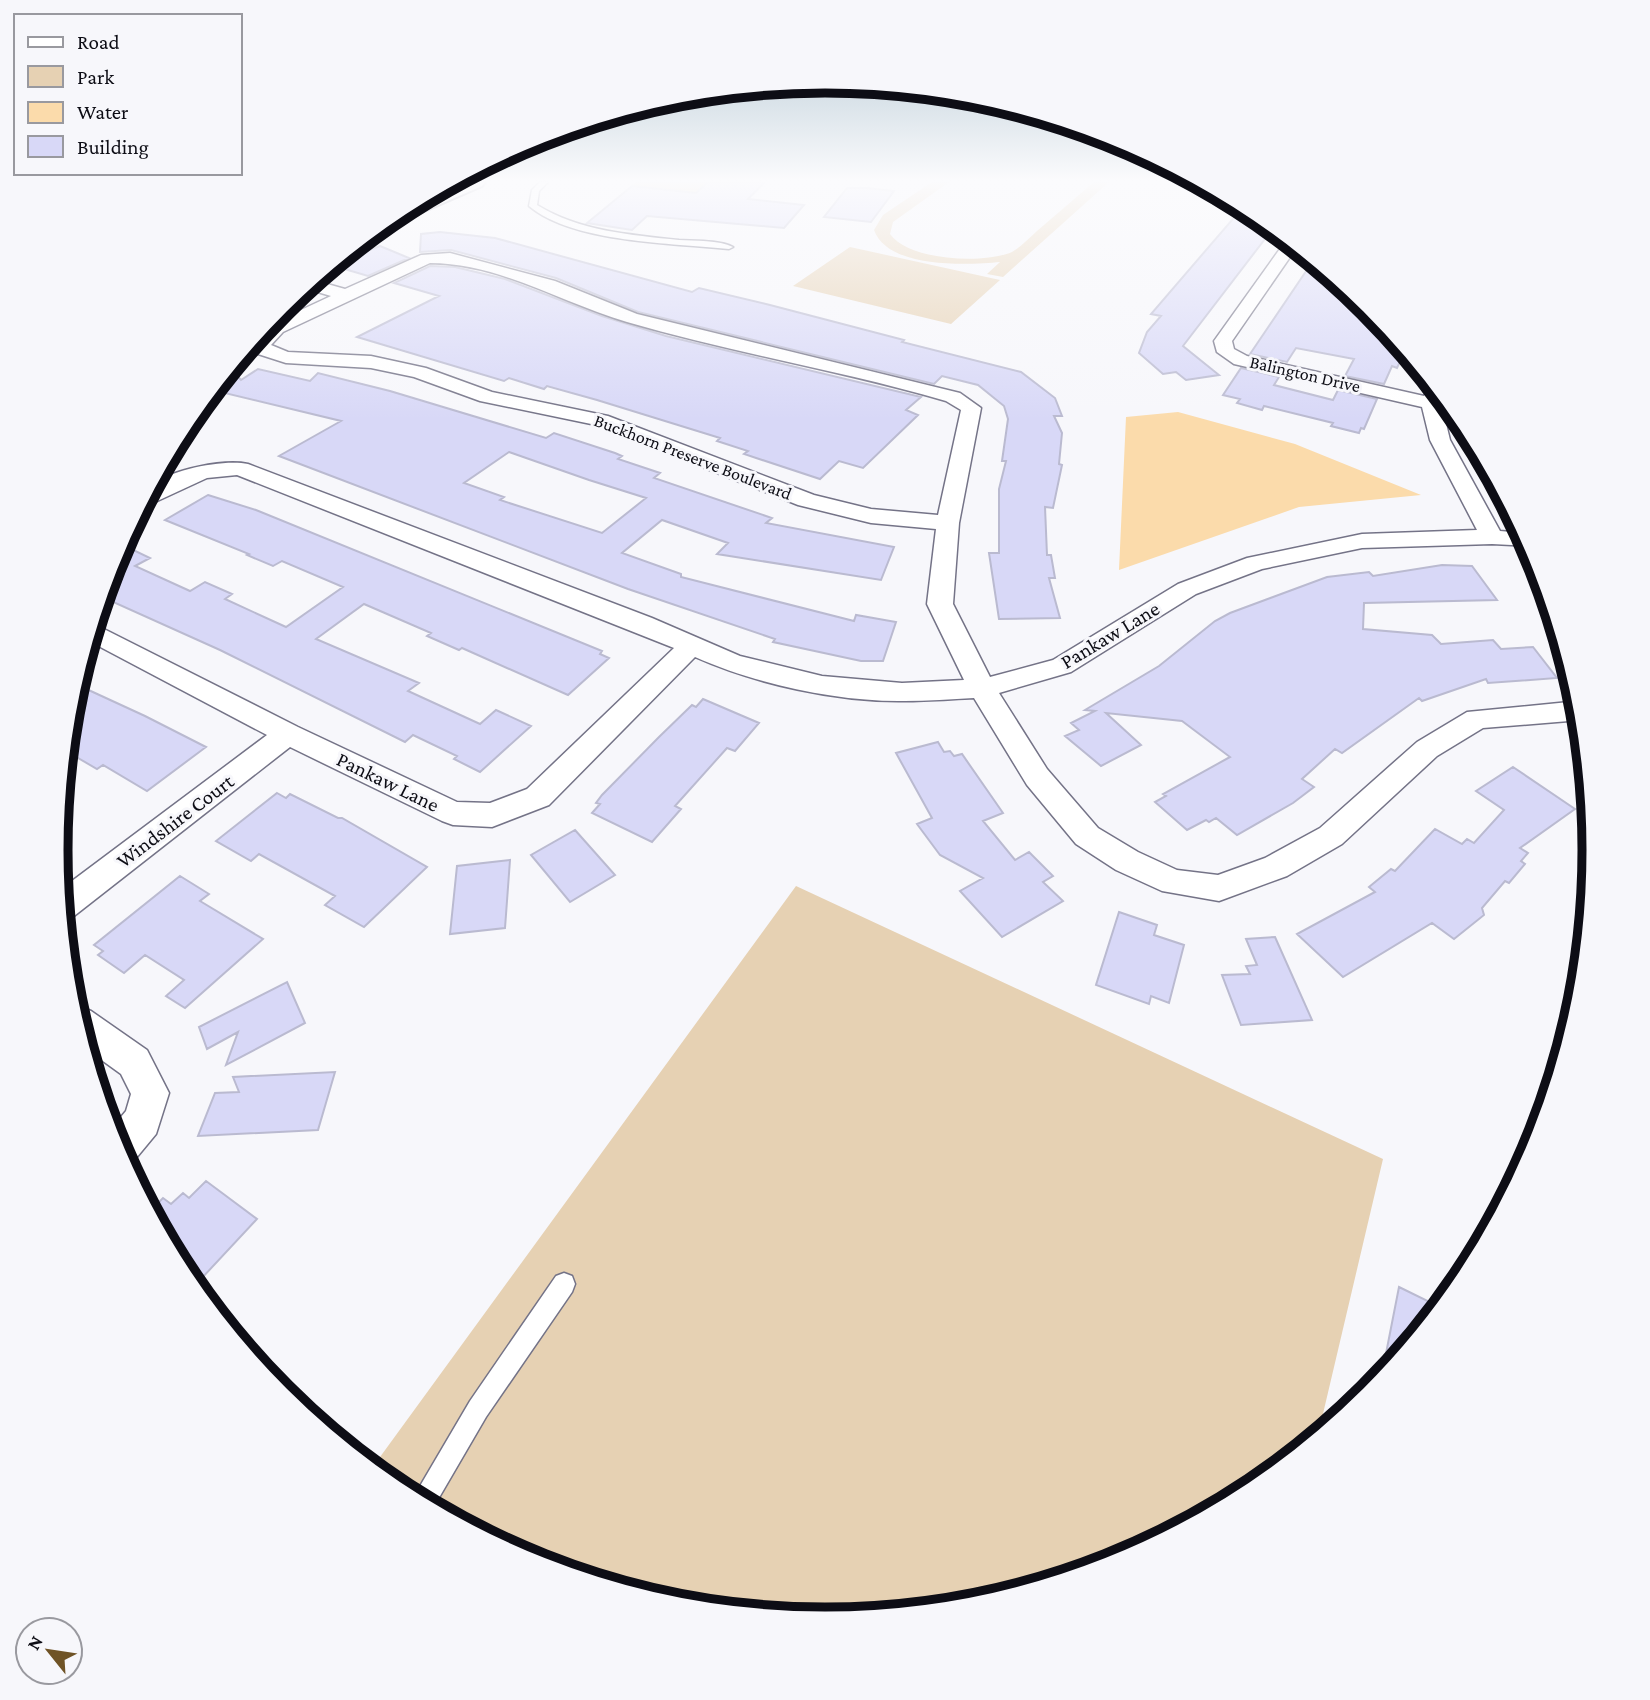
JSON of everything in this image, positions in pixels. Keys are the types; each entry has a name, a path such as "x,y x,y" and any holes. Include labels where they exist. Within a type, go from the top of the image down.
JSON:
{"street":[{"name":"Buckhorn Preserve Boulevard","path":"278,327 420,261"},
{"name":"Buckhorn Preserve Boulevard","path":"462,261 549,285 642,321 852,370 954,397 971,408 948,523 940,604 982,688 1037,777 1087,836 1127,861 1173,882 1219,888 1276,867 1331,836 1427,749 1477,719 1569,712"},
{"name":"Balington Drive","path":"1279,261 1223,341 1226,352 1241,360 1429,395"},
{"path":"320,287 346,295"},
{"path":"301,305 316,309"},
{"name":"Buckhorn Preserve Boulevard","path":"261,345 265,350 286,357 370,362 419,372 486,397 601,420 806,500 871,516 948,523"},
{"path":"1435,403 1440,440 1492,537"},
{"name":"Pankaw Lane","path":"159,491 191,476 218,468 240,469 643,624 690,647 732,663 822,685 902,692 982,688 1062,666 1187,589 1255,563 1363,541 1492,537 1515,539"},
{"name":"Pankaw Lane","path":"99,636 288,734 453,813 492,815 538,797 690,647"},
{"name":"Windshire Court","path":"70,901 288,734"},
{"path":"91,1032 134,1062 150,1093 142,1121 126,1140"}],"lane":[{"path":"429,1494 478,1409 564,1284"}],"green space":[{"path":"829,261 915,261 1000,280 951,324 793,286"},
{"path":"927,261 1020,261 1003,277 987,274 1000,262"},
{"path":"796,886 1383,1159 1321,1421 1286,1450 1203,1505 1160,1529 1068,1567 973,1592 874,1605 825,1607 726,1600 629,1581 535,1549 490,1529 447,1505 378,1460"}],"water":[{"path":"1178,412 1295,444 1421,495 1299,507 1119,570 1126,417"}],"building":[{"path":"350,261 401,261 368,276 342,268"},
{"path":"494,261 580,261 692,292 699,288 770,305 1021,372 1055,398 1062,416 1054,416 1062,433 1059,464 1062,465 1053,508 1045,507 1047,555 1051,555 1055,578 1049,578 1060,618 999,619 989,553 999,553 999,489 1006,461 1002,461 1008,419 1004,406 978,385 942,376 934,384 638,312 556,278"},
{"path":"1196,261 1248,261 1183,346 1219,375 1186,380 1176,372 1163,374 1139,353 1147,332 1161,316 1151,314"},
{"path":"430,266 455,267 505,279 602,316 666,336 921,397 906,410 918,415 863,468 839,461 820,479 744,454 748,451 717,441 720,438 597,400 547,386 544,389 509,378 504,381 357,337 439,296 394,283"},
{"path":"1308,268 1360,315 1401,360 1397,368 1392,366 1384,384 1345,376 1354,359 1296,348 1287,362 1250,354"},
{"path":"1241,368 1279,377 1274,385 1333,400 1338,390 1377,399 1364,429 1361,428 1359,433 1331,426 1333,423 1264,406 1262,410 1237,403 1240,399 1223,395"},
{"path":"258,369 310,381 318,373 390,391 546,438 554,433 615,453 622,456 618,459 660,473 654,478 772,518 766,523 894,547 881,580 717,554 728,543 662,520 622,553 681,574 681,577 854,621 856,615 896,622 883,661 861,661 773,642 775,639 628,589 279,456 341,421 223,393 236,375 241,380","holes":["509,452 646,498 602,533 500,500 504,497 464,483"]},
{"path":"208,495 256,510 602,651 600,654 609,658 568,695 462,648 459,650 427,636 431,633 364,604 316,639 419,683 408,691 480,724 496,710 531,726 480,772 454,759 457,756 413,735 405,742 220,650 110,601 131,549 150,558 135,566 190,591 205,582 232,594 225,599 286,627 343,587 282,561 273,566 165,520"},
{"path":"1442,565 1472,566 1497,600 1364,603 1363,629 1432,635 1441,644 1493,640 1501,649 1533,647 1557,678 1488,683 1486,679 1422,701 1419,698 1342,753 1335,749 1302,779 1314,787 1293,803 1237,835 1216,818 1187,830 1155,802 1166,796 1163,794 1230,757 1182,721 1106,713 1141,745 1101,766 1065,736 1079,730 1071,723 1095,711 1085,710 1159,666 1215,621 1230,613 1327,577 1369,572 1373,576"},
{"path":"86,689 206,747 147,791 103,765 97,769 75,756"},
{"path":"703,699 759,723 735,751 727,748 675,806 681,809 652,842 592,813 600,804 596,803 602,795 692,705 696,707"},
{"path":"938,742 944,752 950,751 954,756 962,754 1003,813 983,821 1015,860 1029,852 1053,876 1043,882 1063,901 1002,937 960,891 983,878 940,855 917,824 932,818 896,753"},
{"path":"1513,767 1575,809 1520,848 1528,853 1521,861 1525,864 1509,883 1505,881 1482,908 1484,915 1454,939 1432,923 1343,977 1297,934 1375,892 1369,887 1391,869 1395,871 1435,829 1462,844 1467,839 1474,843 1504,810 1476,791"},
{"path":"277,793 286,798 290,794 342,818 427,867 364,927 325,905 335,896 259,854 251,861 216,841"},
{"path":"575,830 615,875 570,902 531,855"},
{"path":"510,860 505,928 450,934 457,866"},
{"path":"180,876 209,894 200,901 263,939 185,1008 166,996 184,980 145,955 124,973 98,955 103,951 94,945"},
{"path":"1119,912 1157,925 1154,935 1184,945 1169,1003 1151,996 1149,1004 1096,985"},
{"path":"1275,937 1312,1020 1241,1025 1222,975 1250,974 1246,966 1257,965 1246,939"},
{"path":"287,982 305,1023 226,1065 238,1032 207,1049 199,1027"},
{"path":"335,1072 318,1130 198,1136 215,1093 239,1092 233,1077"},
{"path":"206,1181 257,1219 202,1278 157,1204 163,1198 171,1204 183,1193 189,1198"},
{"path":"1399,1287 1431,1303 1385,1359"}]}
